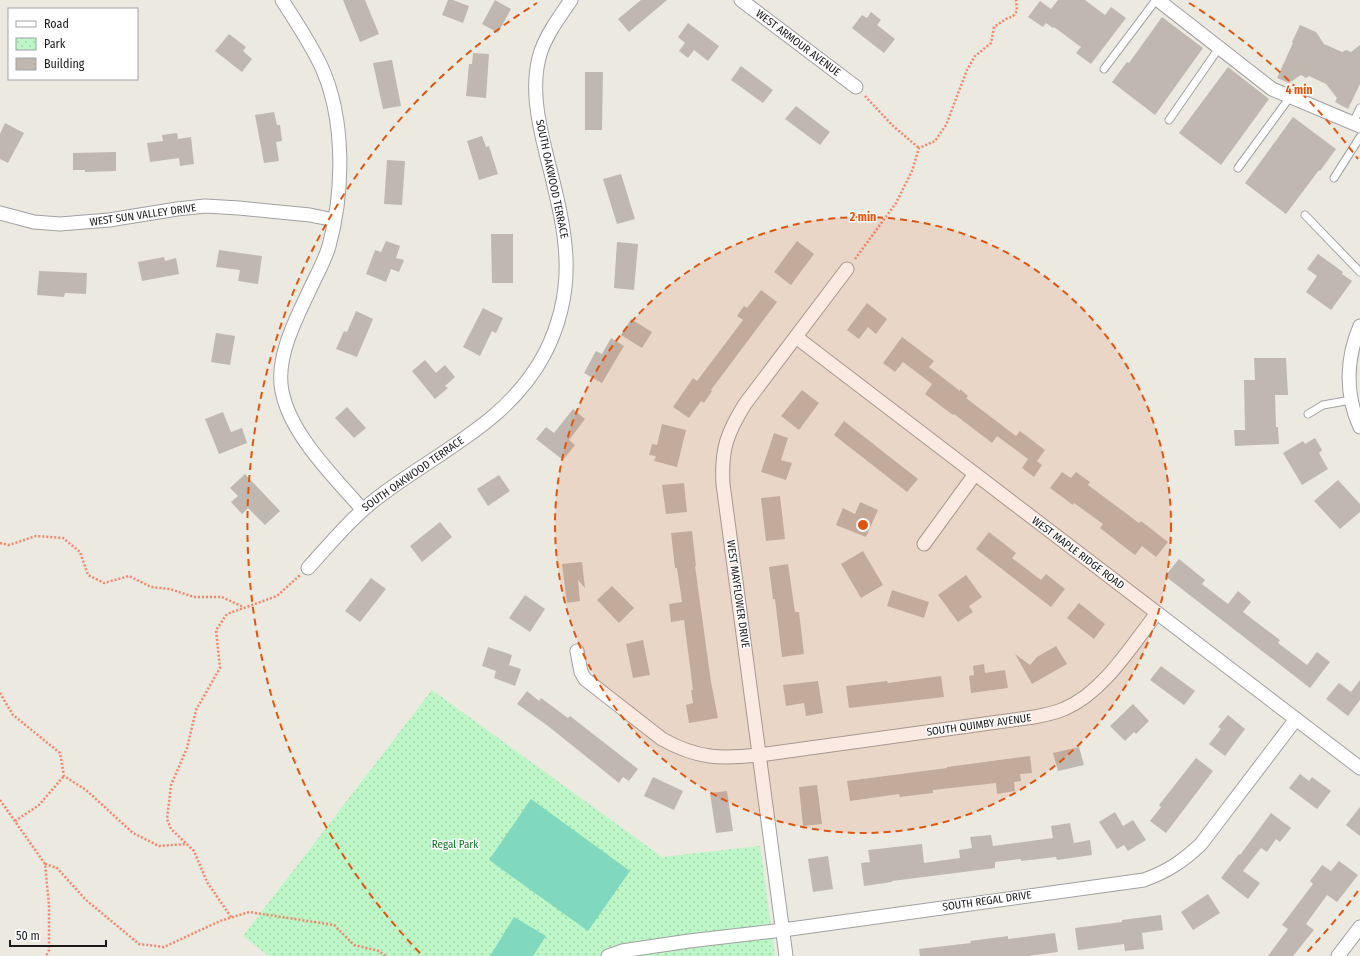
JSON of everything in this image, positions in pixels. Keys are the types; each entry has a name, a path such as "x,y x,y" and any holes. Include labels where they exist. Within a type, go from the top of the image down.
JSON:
{"street":[{"path":"282,0 304,34 322,68 332,99 338,128 340,168 334,220 325,256 289,338 282,365 280,379 281,390 290,414 301,435 314,453 362,510"},
{"name":"SOUTH OAKWOOD TERRACE","path":"308,568 362,510 378,497 500,412 532,374 545,353 556,329 565,291 566,246 562,219 537,112 536,86 541,52 548,35 571,0"},
{"name":"WEST ARMOUR AVENUE","path":"741,0 856,87"},
{"path":"1157,0 1272,90 1357,125"},
{"name":"WEST SUN VALLEY DRIVE","path":"0,214 34,222 72,224 109,220 177,208 206,206 310,215 334,220"},
{"name":"WEST MAYFLOWER DRIVE","path":"786,956 723,484 723,454 733,423 745,404 847,269"},
{"path":"1360,327 1353,347 1349,366 1351,400 1360,427"},
{"name":"WEST MAPLE RIDGE ROAD","path":"796,337 1360,768"},
{"path":"924,544 975,474"},
{"name":"SOUTH QUIMBY AVENUE","path":"577,651 581,672 585,679 667,742 676,747 714,757 729,758 1034,717 1062,710 1083,699 1099,686 1157,613"},
{"name":"SOUTH REGAL DRIVE","path":"608,956 622,951 689,941 783,930 1144,880 1173,868 1187,858 1201,844 1296,719"},
{"path":"1338,956 1360,926"}],"lane":[{"path":"1104,69 1157,0"},
{"path":"1169,120 1219,48"},
{"path":"1238,168 1290,97"},
{"path":"1357,125 1360,108"},
{"path":"1334,178 1360,137"},
{"path":"1305,215 1360,272"},
{"path":"1308,414 1323,405 1351,400"}],"path":[{"path":"847,269 896,203 912,171 919,148 935,141 946,125 967,70 975,56 991,43 994,27 1013,16 1017,11 1016,0"},
{"path":"856,87 893,126 919,148"},
{"path":"0,543 9,544 36,536 63,538 80,552 88,574 104,583 129,576 151,588 170,589 194,597 222,597 244,608"},
{"path":"231,917 207,882 194,851 171,829 167,819 171,785 188,748 196,710 220,668 216,630 227,614 277,596 308,568"},
{"path":"0,693 13,715 60,753 64,776 86,790 133,833 159,846 186,844"},
{"path":"14,821 39,805 64,776"},
{"path":"0,800 45,864 49,920 49,950 46,956"},
{"path":"45,864 57,868 86,900 139,944 164,947 220,921 249,912 334,925 354,945 379,951 385,956"}],"green space":[{"name":"Regal Park","path":"432,690 662,857 760,846 775,956 269,956 243,936"},
{"path":"531,799 630,871 588,931 489,860"},
{"path":"514,917 546,936 533,956 490,956"}],"building":[{"path":"343,0 365,0 379,34 360,42"},
{"path":"448,0 453,0 469,6 463,23 442,15"},
{"path":"495,0 511,9 498,33 482,24"},
{"path":"641,0 667,0 629,32 618,19"},
{"path":"1058,0 1085,0 1105,15 1111,7 1126,18 1091,64 1076,53 1081,47 1054,27 1053,28 1046,23 1043,27 1028,17 1040,1 1051,9"},
{"path":"871,12 881,20 877,25 895,39 884,53 852,28 862,15 867,18"},
{"path":"1162,17 1203,48 1155,115 1112,82 1127,62 1129,63"},
{"path":"688,23 719,46 708,61 694,50 688,58 679,51 685,43 678,37"},
{"path":"1300,25 1316,32 1324,44 1342,52 1346,50 1351,52 1360,45 1360,84 1348,109 1335,102 1337,98 1326,84 1309,76 1306,78 1301,75 1289,83 1277,78"},
{"path":"229,34 246,47 243,51 252,59 242,72 215,51"},
{"path":"473,53 489,54 486,98 466,96 469,64 472,64"},
{"path":"392,60 401,106 383,109 373,63"},
{"path":"741,66 773,90 763,103 731,80"},
{"path":"1228,67 1269,99 1221,165 1179,133"},
{"path":"585,72 603,72 602,130 585,130"},
{"path":"796,106 830,132 820,145 785,119"},
{"path":"274,112 277,125 280,125 282,141 276,142 279,161 264,163 255,115"},
{"path":"1293,117 1336,149 1286,214 1245,183"},
{"path":"5,123 24,133 8,163 0,159 0,134"},
{"path":"177,133 178,139 191,137 194,164 180,166 179,158 150,162 147,143 163,141 162,135"},
{"path":"482,136 486,147 489,146 498,174 479,180 467,141"},
{"path":"116,152 116,171 85,172 85,170 73,170 73,153"},
{"path":"387,160 405,161 402,205 384,204"},
{"path":"621,174 635,219 617,224 603,179"},
{"path":"491,234 513,234 513,283 492,283"},
{"path":"386,241 400,246 396,258 404,260 399,272 391,269 386,282 366,274 375,250 381,252"},
{"path":"797,241 814,254 791,285 774,272"},
{"path":"617,242 638,244 634,290 614,288"},
{"path":"219,250 262,256 258,284 238,281 240,270 216,267"},
{"path":"1318,254 1343,272 1342,274 1352,281 1331,310 1306,292 1317,276 1307,269"},
{"path":"164,257 165,261 176,258 179,274 142,281 138,262"},
{"path":"39,271 87,273 86,294 65,293 64,297 37,295"},
{"path":"761,290 777,302 711,390 712,391 704,403 701,401 689,418 673,407 693,378 697,381 743,320 737,316 744,306 747,308"},
{"path":"867,303 887,319 876,334 868,327 859,339 847,330"},
{"path":"483,308 503,318 496,333 492,331 480,356 463,347"},
{"path":"356,311 373,319 357,357 336,349 344,331 347,332"},
{"path":"631,319 652,332 642,348 621,335"},
{"path":"216,333 235,336 230,365 211,362"},
{"path":"902,337 934,361 929,367 960,391 960,389 968,396 966,398 1016,436 1020,431 1045,450 1037,461 1042,465 1034,477 1022,468 1028,459 997,436 992,443 925,394 932,384 903,362 895,372 883,363"},
{"path":"611,338 624,346 602,383 584,373 596,351 602,354"},
{"path":"1254,358 1286,358 1288,395 1275,395 1276,427 1278,427 1279,444 1235,446 1234,430 1245,430 1244,380 1255,380"},
{"path":"425,360 436,373 445,365 455,377 445,386 448,388 435,399 412,371"},
{"path":"802,390 819,403 799,430 781,416"},
{"path":"347,407 366,428 354,438 335,418"},
{"path":"573,409 585,419 569,440 575,445 563,460 536,439 546,427 554,433"},
{"path":"223,412 231,432 242,428 247,443 219,454 205,419"},
{"path":"844,421 918,479 907,492 834,435"},
{"path":"662,424 686,430 677,467 654,461 656,456 649,455 652,444 657,445"},
{"path":"774,433 788,438 781,460 792,463 786,480 761,472"},
{"path":"1315,438 1322,450 1319,453 1328,469 1302,485 1283,453 1303,441 1305,444"},
{"path":"1062,472 1071,478 1076,472 1090,482 1088,485 1139,523 1141,521 1168,542 1156,557 1142,546 1135,555 1100,528 1103,524 1050,488"},
{"path":"245,474 280,511 265,525 248,508 242,514 231,502 238,496 230,488"},
{"path":"499,475 510,491 488,506 477,489"},
{"path":"1338,480 1360,504 1360,512 1340,529 1314,501"},
{"path":"684,483 687,512 666,514 662,485"},
{"path":"780,496 785,539 766,541 761,498"},
{"path":"860,502 878,510 866,537 836,525 843,508 855,514"},
{"path":"440,522 452,537 422,562 410,546"},
{"path":"692,531 695,566 711,682 718,718 689,723 686,705 693,703 691,690 693,690 684,620 671,622 669,604 682,602 677,568 675,568 671,533"},
{"path":"989,532 1016,553 1012,558 1041,580 1046,574 1065,589 1051,607 976,549"},
{"path":"863,551 883,585 861,598 841,564"},
{"path":"1179,559 1205,580 1202,584 1228,604 1238,591 1251,602 1243,612 1280,640 1278,643 1307,665 1317,652 1330,662 1310,688 1165,576"},
{"path":"582,562 585,588 578,580 580,601 567,603 562,564"},
{"path":"788,564 795,612 799,612 804,654 782,657 775,599 773,599 769,567"},
{"path":"966,575 982,597 969,606 973,612 958,622 938,595"},
{"path":"371,578 386,589 360,622 345,611"},
{"path":"612,586 634,608 619,623 597,600"},
{"path":"892,590 929,602 924,618 887,606"},
{"path":"525,595 545,609 530,632 509,618"},
{"path":"1079,603 1105,624 1094,639 1067,618"},
{"path":"643,640 650,675 633,678 626,644"},
{"path":"1056,646 1067,664 1032,684 1015,654 1030,665 1037,657"},
{"path":"488,647 512,655 509,665 521,669 515,686 494,678 496,671 482,666"},
{"path":"984,664 985,673 1005,670 1008,688 971,693 969,676 974,675 973,666"},
{"path":"1161,666 1195,691 1184,705 1150,680"},
{"path":"941,676 944,697 849,708 846,686 887,681 888,683"},
{"path":"1360,680 1360,700 1348,716 1326,699 1339,683 1351,692"},
{"path":"818,681 823,713 806,716 804,703 786,706 783,685"},
{"path":"527,691 539,701 541,698 568,718 570,716 638,769 629,781 623,777 619,783 548,726 517,704"},
{"path":"1133,704 1149,721 1136,734 1134,732 1125,741 1110,726"},
{"path":"1228,715 1245,729 1225,756 1209,744 1221,729 1218,727"},
{"path":"1079,747 1084,765 1058,771 1053,753"},
{"path":"1030,756 1032,773 1020,774 1021,781 1014,782 1015,791 997,794 996,783 933,790 933,793 900,797 899,794 850,801 847,781"},
{"path":"1196,758 1213,771 1166,833 1150,821 1161,807 1159,805"},
{"path":"1300,774 1309,781 1312,777 1331,791 1317,809 1289,788"},
{"path":"653,777 683,791 674,810 644,796"},
{"path":"817,785 822,824 803,826 799,787"},
{"path":"727,791 733,831 716,833 710,793"},
{"path":"1360,807 1360,836 1346,825"},
{"path":"1115,812 1123,826 1133,820 1146,840 1128,851 1124,845 1117,849 1099,822"},
{"path":"1271,813 1291,828 1280,842 1276,839 1267,852 1261,848 1243,871 1260,883 1248,899 1221,878"},
{"path":"1070,823 1074,843 1090,840 1092,855 1057,860 1056,857 995,862 995,868 864,886 861,863 870,862 868,850 922,844 924,863 960,858 959,850 972,848 970,837 991,835 993,846 1053,838 1051,826"},
{"path":"828,856 833,889 813,892 808,859"},
{"path":"1339,861 1358,875 1337,902 1327,895 1306,924 1314,930 1293,956 1268,956 1288,929 1282,925 1313,884 1310,881 1322,865 1331,871"},
{"path":"1208,894 1220,913 1193,930 1181,912"},
{"path":"1161,915 1163,930 1142,933 1144,949 1125,951 1124,944 1078,950 1075,928"},
{"path":"1055,933 1058,952 1028,956 920,956 919,949 971,943 970,941 1008,936 1008,939"}]}
